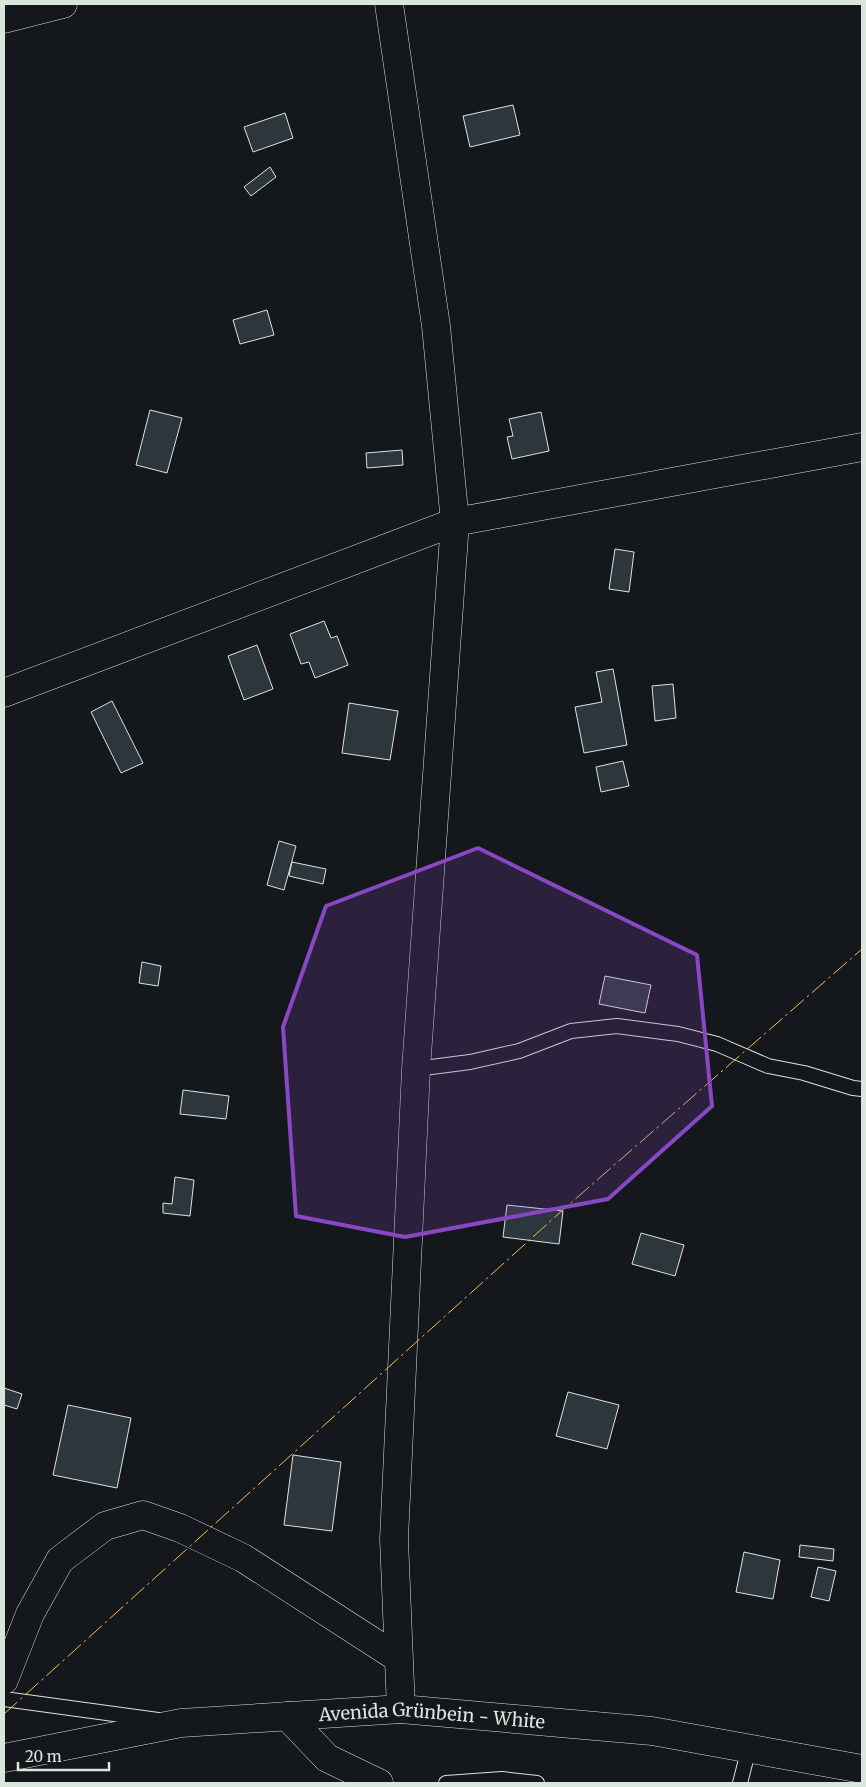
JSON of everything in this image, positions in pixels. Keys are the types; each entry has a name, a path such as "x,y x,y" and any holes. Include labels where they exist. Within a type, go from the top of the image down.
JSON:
{"main road":[{"path":"4,19 64,4"},
{"path":"388,4 436,326 456,522 416,1069 394,1539 401,1709"},
{"path":"4,692 456,522 862,447"},
{"path":"4,1680 30,1614 60,1560 105,1526 143,1515 180,1528 243,1558 398,1658"},
{"name":"Avenida Grünbein - White","path":"4,1758 181,1723 401,1709 652,1731 862,1769"},
{"path":"287,1716 327,1758 379,1783"}],"lane":[{"path":"416,1069 470,1062 519,1051 571,1031 617,1026 678,1034 717,1044 768,1066 804,1073 862,1089"},
{"path":"4,1698 181,1723"},
{"path":"740,1783 749,1748"},
{"path":"446,1783 502,1779 537,1783"}],"highlighted area":[{"path":"478,848 697,955 712,1106 608,1199 405,1237 296,1216 283,1027 326,906"}],"building":[{"path":"513,105 520,135 470,147 463,116"},
{"path":"285,113 293,138 253,152 244,127"},
{"path":"270,167 276,177 251,196 244,187"},
{"path":"267,310 274,335 240,344 233,320"},
{"path":"150,410 182,418 167,473 136,465"},
{"path":"541,412 549,451 512,459 507,437 513,436 509,419"},
{"path":"402,450 403,465 367,468 366,453"},
{"path":"615,549 634,552 629,592 609,589"},
{"path":"324,621 331,638 337,636 348,665 315,678 309,662 301,664 290,634"},
{"path":"257,645 273,689 244,700 228,656"},
{"path":"613,669 627,745 584,753 575,707 602,702 596,672"},
{"path":"673,684 676,718 655,721 652,686"},
{"path":"112,701 143,763 121,773 91,712"},
{"path":"349,703 398,711 390,760 342,753"},
{"path":"623,761 629,786 601,792 596,767"},
{"path":"279,841 296,846 284,890 267,885"},
{"path":"292,862 326,869 323,884 289,876"},
{"path":"142,962 161,966 158,986 139,983"},
{"path":"605,976 651,985 645,1013 599,1004"},
{"path":"183,1090 229,1096 226,1119 180,1114"},
{"path":"175,1177 194,1180 190,1216 163,1213 163,1203 172,1204"},
{"path":"507,1205 563,1211 559,1244 503,1237"},
{"path":"641,1233 684,1245 675,1276 632,1264"},
{"path":"4,1388 22,1394 17,1409 4,1405"},
{"path":"568,1392 619,1405 607,1449 556,1436"},
{"path":"68,1405 131,1418 117,1488 53,1475"},
{"path":"293,1455 341,1462 332,1531 284,1525"},
{"path":"800,1545 834,1549 833,1561 799,1557"},
{"path":"744,1552 780,1560 773,1599 736,1592"},
{"path":"818,1567 836,1571 829,1601 811,1597"}],"power":[{"path":"4,1714 565,1208 862,949"}]}
